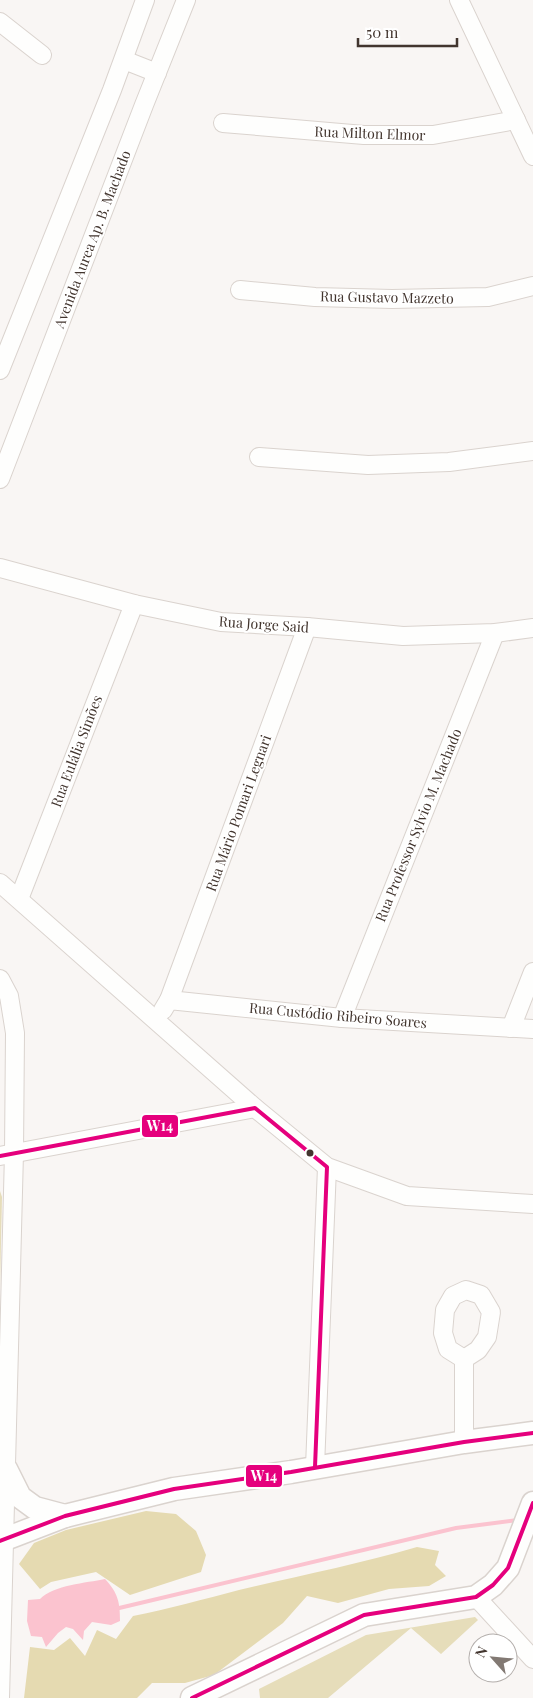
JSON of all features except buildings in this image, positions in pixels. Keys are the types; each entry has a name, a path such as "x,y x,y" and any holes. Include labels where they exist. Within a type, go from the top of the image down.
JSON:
{"main road":[{"path":"2,1540 65,1516 174,1489 464,1442 533,1433"},
{"path":"6,1469 20,1497 35,1508 65,1516"},
{"path":"192,1698 364,1615 476,1597 494,1585 508,1568 533,1503"}],"street":[{"path":"0,370 124,60 145,0"},
{"name":"Avenida Aurea Ap. B. Machado","path":"0,480 186,0"},
{"path":"460,0 533,156"},
{"path":"0,22 42,56"},
{"path":"124,60 157,73"},
{"name":"Rua Milton Elmor","path":"223,123 364,135 433,135 516,120"},
{"name":"Rua Gustavo Mazzeto","path":"240,290 392,300 488,297 533,286"},
{"path":"259,457 368,465 449,462 533,451"},
{"name":"Rua Jorge Said","path":"0,568 134,604 221,622 307,627 403,636 495,634 533,628"},
{"name":"Rua Eulália Simões","path":"18,898 134,604"},
{"name":"Rua Mário Pomari Legnari","path":"169,1000 307,627"},
{"name":"Rua Professor Sylvio M. Machado","path":"342,1018 495,634"},
{"path":"0,883 157,1023 255,1108 327,1167 407,1196 533,1204"},
{"path":"511,1028 533,972"},
{"path":"0,979 9,996 15,1033 7,1154 6,1469 2,1540 0,1698"},
{"path":"157,1023 169,1000"},
{"name":"Rua Custódio Ribeiro Soares","path":"169,1000 342,1018 533,1029"},
{"path":"7,1154 255,1108"},
{"path":"315,1467 327,1167"},
{"path":"464,1359 464,1442"},
{"path":"476,1597 533,1660"}],"shaded area":[{"path":"0,1191 2,1197 0,1289"},
{"path":"146,1511 176,1514 196,1531 206,1555 201,1572 130,1595 96,1572 51,1582 40,1589 19,1564 34,1543 66,1530"},
{"path":"417,1547 439,1551 435,1565 446,1576 429,1586 389,1589 338,1603 307,1596 283,1623 214,1675 185,1683 152,1683 137,1698 24,1698 30,1647 54,1650 70,1638 85,1656 97,1630 116,1639 133,1616"},
{"path":"105,1579 117,1598 120,1621 111,1625 92,1622 84,1631 83,1640 73,1629 66,1627 46,1647 42,1637 31,1636 27,1621 28,1600 40,1599 53,1591 80,1583"},
{"path":"475,1617 478,1620 441,1654 411,1628 328,1698 260,1698 259,1689 366,1635"}],"waterway":[{"path":"115,1609 456,1528 518,1520"}],"transit line":[{"name":"W14","path":"0,1156 255,1108 327,1167 315,1467"},
{"name":"W14","path":"0,1541 65,1516 174,1489 291,1472 464,1442 533,1433"},
{"name":"W14","path":"192,1698 364,1615 476,1597 493,1585 508,1568 533,1503"}]}
